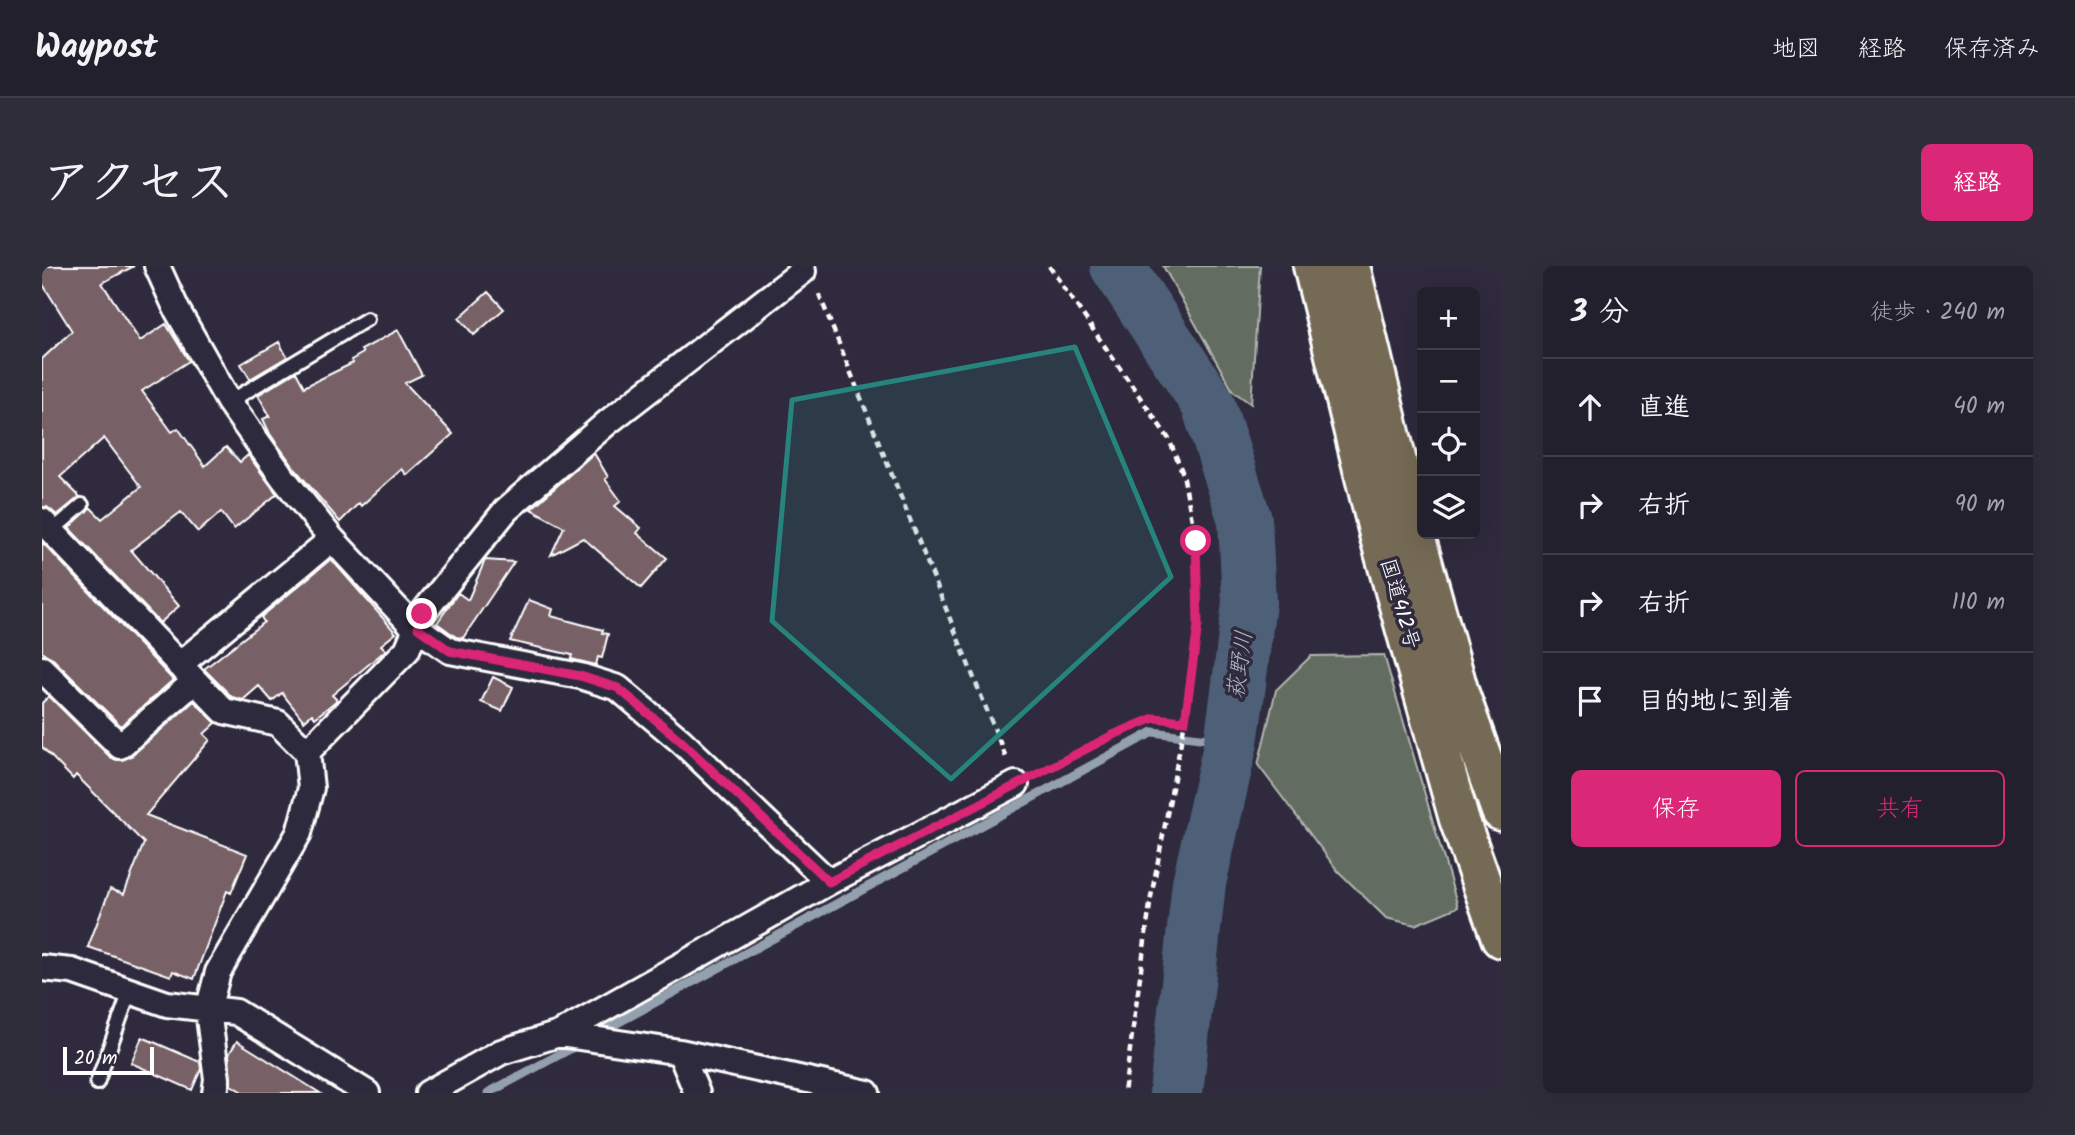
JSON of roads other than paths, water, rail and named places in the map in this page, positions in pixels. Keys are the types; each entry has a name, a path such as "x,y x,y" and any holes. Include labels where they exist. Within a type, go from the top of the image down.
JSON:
{"highway":[{"name":"国道412号","path":"1313,266 1379,534 1460,819 1501,937"},
{"name":"国道412号","path":"1350,266 1416,538 1459,693 1501,811"}],"street":[{"path":"157,266 177,310 229,402 284,479 332,539 418,628 450,651 580,676 618,688 681,741 829,882"},
{"path":"307,752 407,650 422,614 506,510 608,422 803,271"},
{"path":"47,526 225,711 278,723 307,752 311,788 299,833 218,972 208,1010 217,1079 215,1093"},
{"path":"44,675 120,746 187,673 332,539"},
{"path":"428,1093 501,1052 559,1034 829,882 1016,784"},
{"path":"42,968 72,971 167,1004 236,1012 367,1093"},
{"path":"559,1034 680,1052 867,1093"},
{"path":"680,1052 697,1093"}],"lane":[{"path":"229,402 367,319"},
{"path":"47,526 82,505"},
{"path":"97,1083 130,991"}],"waterway":[{"name":"萩野川","path":"1117,266 1208,404 1245,520 1249,603 1231,742 1199,883 1176,1093"},
{"path":"597,1034 1153,732 1231,742"},
{"path":"488,1093 579,1044"}]}
